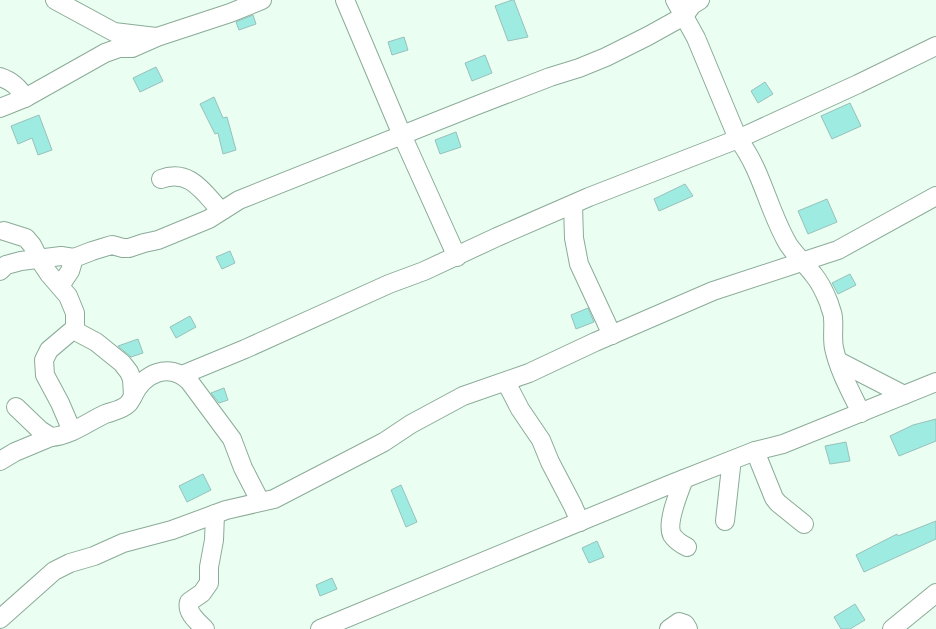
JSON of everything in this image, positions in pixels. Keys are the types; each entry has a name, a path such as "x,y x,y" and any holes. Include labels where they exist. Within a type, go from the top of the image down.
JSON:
{"street":[{"path":"55,0 71,6 114,32 157,37"},
{"path":"0,108 25,98 105,53 119,48 132,48 157,37 230,13 262,0"},
{"path":"344,0 402,135 457,257"},
{"path":"675,0 696,38 738,139 744,146 757,172 774,216 788,244 802,263 813,274 828,301 833,316 834,346 838,361 861,413"},
{"path":"0,271 6,265 21,261 61,256 74,258 112,245 129,248 158,240 209,219 239,200 592,62 648,36 684,16 692,5 700,0"},
{"path":"182,375 252,346 389,284 424,272 497,237 640,177 738,139 858,84 936,46"},
{"path":"0,77 12,82 20,89 25,98"},
{"path":"161,178 169,176 184,177 191,180 198,185 221,211"},
{"path":"0,619 8,606 54,571 70,563 94,556 123,543 172,530 226,510 274,498 384,442 411,424 446,404 464,396 529,374 612,335 714,291 838,250 936,196"},
{"path":"573,205 574,238 580,264 612,335"},
{"path":"4,231 26,238 32,245 49,274 60,286 73,306 75,313 75,328 79,333 96,342 122,363 132,379 133,396"},
{"path":"60,286 70,271 74,258"},
{"path":"72,431 60,403 45,375 44,360 49,350 75,328"},
{"path":"838,361 904,395"},
{"path":"0,461 15,452 51,437 57,437 72,431 106,414 120,409 128,404 136,389 147,377 157,373 172,371 182,375 195,389 232,439 243,468 260,501"},
{"path":"506,382 520,409 541,440 550,462 580,522"},
{"path":"320,629 684,479 755,451 783,444 936,382"},
{"path":"16,407 40,430 51,437"},
{"path":"755,451 774,498 804,524"},
{"path":"725,521 731,461"},
{"path":"684,479 676,498 671,520 672,534 678,543 687,548"},
{"path":"205,629 189,610 188,606 189,602 202,593 209,583 209,567 214,540 215,514"},
{"path":"892,629 936,593"},
{"path":"669,629 679,622 682,622 688,629"}],"building":[{"path":"514,0 528,37 508,41 495,6"},
{"path":"253,15 256,24 239,30 236,22"},
{"path":"404,37 408,50 392,55 388,42"},
{"path":"485,55 492,73 472,81 465,63"},
{"path":"156,67 163,81 140,92 133,78"},
{"path":"765,82 773,94 758,103 751,91"},
{"path":"214,97 223,118 227,117 236,150 223,154 218,133 215,134 200,104"},
{"path":"850,103 861,126 832,139 821,116"},
{"path":"39,115 52,150 38,155 32,138 18,144 11,126"},
{"path":"456,132 461,147 440,154 435,140"},
{"path":"685,184 693,196 659,211 654,199"},
{"path":"827,199 837,222 808,234 798,211"},
{"path":"230,251 235,263 222,269 216,257"},
{"path":"850,274 856,285 838,294 832,283"},
{"path":"588,308 594,322 576,329 571,315"},
{"path":"190,316 196,327 176,338 170,327"},
{"path":"138,339 143,353 131,357 118,346"},
{"path":"224,388 228,400 219,403 211,393"},
{"path":"936,419 936,441 899,456 890,436 913,425"},
{"path":"846,442 850,461 830,464 825,446"},
{"path":"203,474 211,490 187,502 179,486"},
{"path":"401,485 417,522 406,527 391,490"},
{"path":"936,521 936,539 864,572 856,555 897,534 898,536"},
{"path":"597,541 604,557 589,563 582,548"},
{"path":"332,578 337,589 320,596 316,585"},
{"path":"855,604 865,620 850,629 841,629 834,617"}]}
